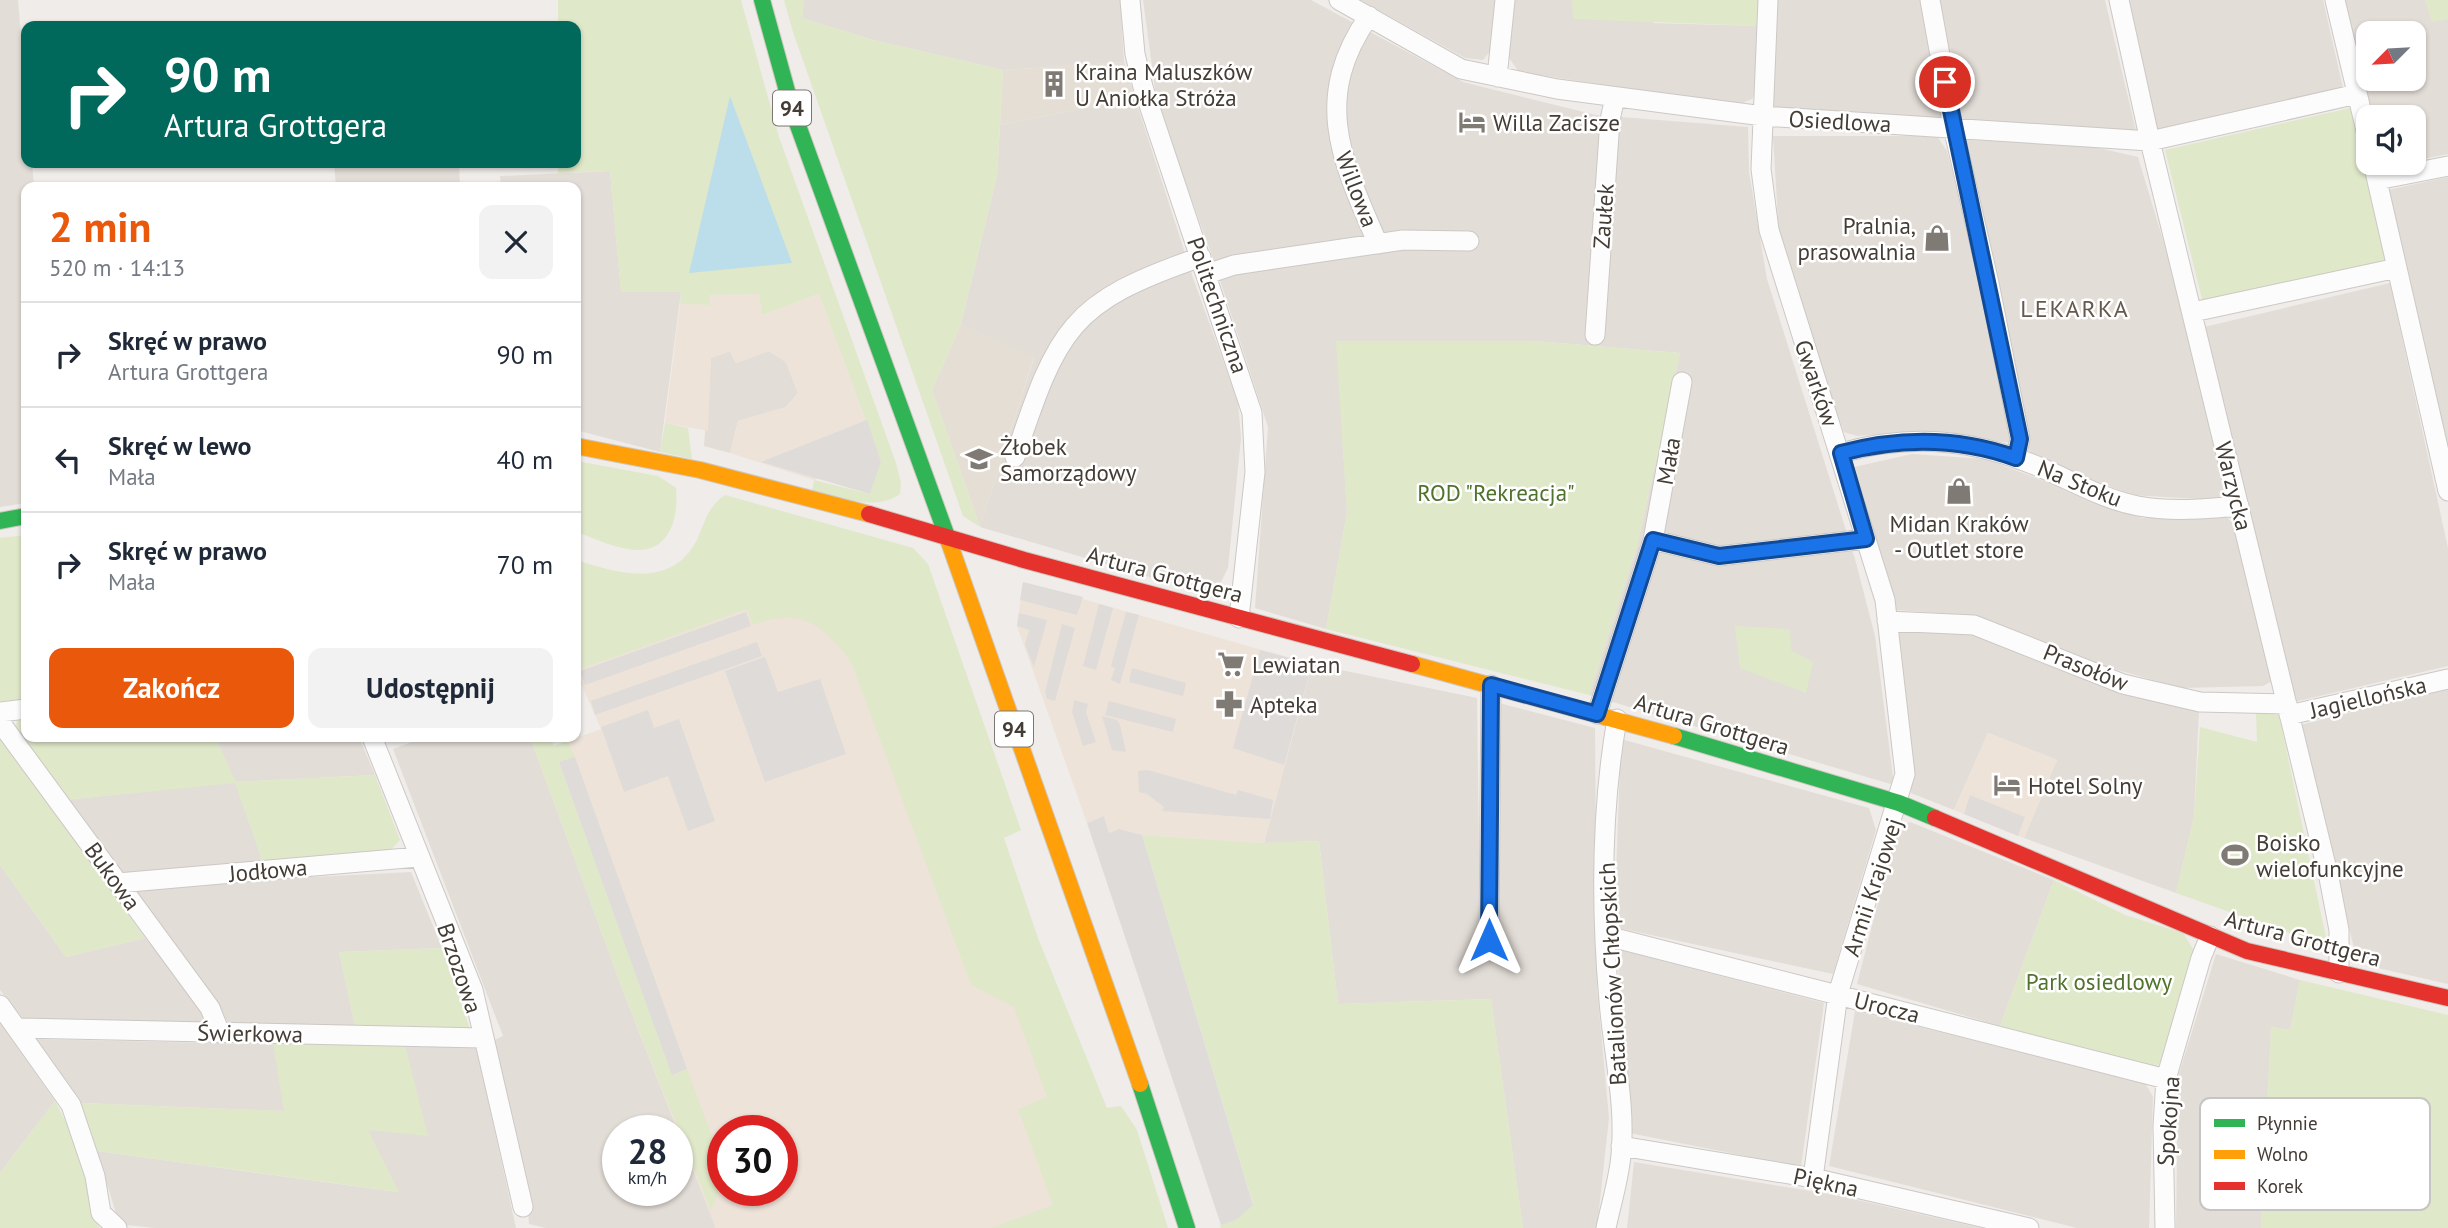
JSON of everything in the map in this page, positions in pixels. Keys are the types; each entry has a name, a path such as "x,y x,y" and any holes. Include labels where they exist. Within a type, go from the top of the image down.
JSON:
{"street":[{"name":"94","path":"762,0 792,109 1155,1127 1187,1228"},
{"name":"Politechniczna","path":"1130,0 1135,54 1143,87 1244,384 1256,442 1248,557 1239,618"},
{"name":"Osiedlowa","path":"1339,0 1461,69 1615,97 1763,116 2150,141 2357,94"},
{"path":"1497,77 1504,0"},
{"name":"Gwarków","path":"1768,0 1761,169 1774,252 1841,453 1885,600 1905,774 1899,803"},
{"path":"1930,0 1953,127 1989,283 2020,439 2016,458"},
{"name":"Warzycka","path":"2119,0 2150,141 2337,917 2339,973"},
{"path":"2335,0 2360,105"},
{"name":"Willowa","path":"1369,16 1353,39 1343,62 1337,97 1337,136 1344,164 1378,244"},
{"name":"Zaułek","path":"1595,335 1610,120 1615,97"},
{"path":"2426,168 2448,166"},
{"path":"2376,175 2448,491"},
{"name":"Willowa","path":"1015,457 1041,379 1075,323 1096,303 1118,289 1204,265 1234,265 1403,240 1469,241"},
{"path":"2193,312 2397,268"},
{"name":"Mała","path":"1597,714 1653,540 1682,382"},
{"name":"Na Stoku","path":"1841,453 1877,443 1919,439 1989,448 2138,506 2196,510 2239,506"},
{"name":"Artura Grottgera","path":"581,447 700,470 1617,719 1899,803 2210,936 2259,954 2448,998"},
{"path":"0,521 21,517"},
{"path":"1653,540 1719,556 1866,539"},
{"name":"Prasołów","path":"1887,621 1974,625 2123,684 2200,702 2288,709"},
{"name":"Jagiellońska","path":"2288,709 2448,679"},
{"path":"1489,940 1491,685"},
{"path":"0,712 21,710"},
{"name":"Batalionów Chłopskich","path":"1606,1228 1621,1146 1606,936 1605,852 1611,753 1617,719"},
{"name":"Bukowa","path":"0,722 210,1008 220,1033"},
{"name":"Brzozowa","path":"374,742 472,990 523,1207"},
{"name":"Armii Krajowej","path":"1813,1178 1838,994 1899,803"},
{"name":"Jodłowa","path":"118,883 418,857"},
{"name":"Urocza","path":"1606,936 2166,1079"},
{"name":"Spokojna","path":"2165,1228 2163,1126 2166,1079 2201,958 2210,936"},
{"path":"0,1005 19,1028 71,1105 95,1175 101,1213 117,1228"},
{"name":"Świerkowa","path":"19,1028 482,1038"},
{"name":"Piękna","path":"1621,1146 1813,1178 2029,1228"}],"shaded area":[{"path":"0,0 18,0 21,36 21,168 32,168 34,182 21,182 21,504 0,507"},
{"path":"804,0 1120,0 1124,62 1003,70 873,40 802,18"},
{"path":"1143,0 1311,0 1463,82 1596,115 1748,127 1749,172 1767,279 1855,559 1875,636 1894,785 1589,695 1637,546 1680,353 1535,341 1337,341 1347,513 1326,629 1255,608 1268,427 1211,253 1157,103"},
{"path":"1360,0 1496,0 1492,49 1483,60 1465,58"},
{"path":"1514,0 1653,0 1653,23 1758,26 1755,93 1752,99 1737,105 1519,72 1509,58"},
{"path":"1776,0 2105,0 2136,131 1774,109 1772,103"},
{"path":"2127,0 2323,0 2343,88 2156,130"},
{"path":"2345,0 2448,0 2448,154 2426,158 2426,105 2369,105 2366,91 2426,91 2426,21 2356,21 2356,48"},
{"path":"1124,62 1135,98 1000,125 1003,70"},
{"path":"1135,98 1193,278 1238,402 1241,438 1228,568 1214,596 980,527 1034,358 961,324 997,176 1000,125"},
{"path":"1773,136 1937,136 1947,151 1979,274 2013,435 2011,443 1925,432 1857,436 1844,432 1797,301 1779,237"},
{"path":"1966,140 2077,143 2138,157 2178,290 2226,488 2217,500 2131,495 2030,454"},
{"path":"334,168 459,168 460,182 336,182"},
{"path":"610,171 621,291 681,292 660,452 581,431 581,182 501,182 500,176"},
{"path":"2448,177 2448,455 2388,190"},
{"path":"2390,283 2448,548 2448,666 2294,702 2204,327"},
{"path":"759,294 762,315 819,294 881,462 814,480 730,453 738,421 786,407 798,393 786,362 769,351 736,363 730,351 711,358 708,431 665,423 680,304 711,305 709,295"},
{"name":"Żłobek Samorządowy","path":"961,324 1034,357 980,527 932,390"},
{"path":"730,351 736,363 769,351 786,362 798,393 786,407 738,421 730,453 704,446 711,358"},
{"path":"867,420 881,462 870,494 761,462"},
{"path":"1912,454 1986,459 2142,518 2225,515 2236,527 2272,681 2263,686 2181,688 2086,661 1966,615 1895,610 1850,468"},
{"path":"1023,582 1312,664 1264,843 1142,835 1119,829 1109,833 1104,816 1087,823 1017,626"},
{"path":"1023,582 1083,597 1077,615 1020,600"},
{"path":"765,597 849,631 1016,964 1111,1228 716,1228 707,1206 798,1206 798,1115 707,1115 707,1205 693,1169 693,1115 672,1115 623,991 537,752 565,742 581,742 581,736 601,729 581,683 581,663"},
{"path":"1099,604 1113,608 1096,670 1083,666"},
{"path":"746,612 751,626 585,685 581,671"},
{"path":"1126,612 1139,615 1120,684 1111,680 1115,668 1111,666"},
{"path":"1019,613 1047,620 1034,667 1025,645 1029,630 1017,626"},
{"path":"1062,624 1075,628 1055,701 1047,699 1045,692"},
{"path":"1898,632 1974,633 2145,699 2199,709 2194,817 2176,893 2024,838 2057,760 1988,733 1954,810 1911,793"},
{"path":"757,642 762,656 595,715 591,701"},
{"path":"1260,650 1312,664 1284,765 1233,748"},
{"path":"765,657 778,692 820,679 846,754 765,782 725,671"},
{"path":"1312,664 1477,698 1479,854 1485,943 1499,703 1595,728 1597,988 1609,1118 1597,1228 1523,1228 1491,999 1338,1004 1319,841 1264,843"},
{"path":"1132,668 1186,683 1183,696 1129,682"},
{"path":"2448,688 2448,984 2369,966 2354,948 2300,725"},
{"path":"1074,700 1088,704 1086,712 1096,742 1083,746 1072,712"},
{"path":"1109,701 1176,719 1173,732 1105,715"},
{"path":"648,710 654,728 679,719 715,821 688,831 668,776 624,792 601,727"},
{"path":"1102,716 1117,720 1126,752 1112,750"},
{"path":"1988,733 2057,760 2024,838 1954,810"},
{"path":"1621,739 1869,808 1876,830 1833,974 1614,927"},
{"path":"217,742 361,742 375,775 236,782 263,863 123,877 65,800 235,782"},
{"path":"412,742 532,742 672,1115 602,1115 602,1206 693,1206 693,1169 716,1228 545,1228 529,1224 526,1184 490,1042 503,1036 393,749"},
{"path":"575,757 687,1069 672,1075 559,762"},
{"path":"1148,770 1236,795 1238,790 1273,800 1270,819 1162,811 1164,807 1147,794 1139,792 1138,771"},
{"path":"1970,795 2025,817 2018,836 1964,814"},
{"path":"1104,816 1109,833 1119,829 1142,835 1253,1205 1236,1220 1221,1225 1087,823"},
{"path":"1910,822 2054,880 2000,1026 1857,984 1897,829"},
{"path":"0,865 66,957 145,938 208,1014 204,1025 24,1020 0,990"},
{"path":"411,872 442,948 339,952 356,1030 230,1025 132,886"},
{"path":"1617,949 1824,1003 1801,1167 1629,1133"},
{"path":"2216,954 2300,980 2290,1030 2271,1027 2267,1098 2200,1098 2200,1210 2262,1210 2261,1228 2176,1228 2178,1077"},
{"path":"1855,1011 2145,1083 2153,1097 2149,1228 2077,1228 1829,1166"},
{"path":"0,1023 55,1101 0,1173"},
{"path":"32,1039 341,1046 476,1045 516,1228 155,1228 126,1225 117,1217 97,1151 398,1192 284,1111 80,1103"},
{"path":"1634,1162 1835,1195 1981,1228 1627,1228"}],"green space":[{"path":"558,0 741,0 779,137 896,463 901,483 900,494 880,502 869,503 812,491 814,480 870,494 881,462 819,294 762,315 759,294 709,295 711,305 680,304 681,292 621,292 610,171 558,173 558,168 581,168 581,21 558,21"},
{"path":"784,0 804,0 802,18 873,40 1003,70 997,176 961,324 932,390 980,527 963,516"},
{"path":"1572,0 1759,0 1758,26 1573,19"},
{"path":"2425,0 2448,0 2448,19 2432,22"},
{"path":"2350,108 2356,132 2356,175 2367,175 2387,255 2380,265 2203,303 2165,150"},
{"name":"ROD \"Rekreacja\"","path":"1336,341 1535,341 1680,353 1637,546 1589,695 1326,629 1347,513"},
{"path":"665,423 688,428 692,459 660,452"},
{"path":"581,462 658,476 676,488 672,525 660,543 638,550 617,547 581,534"},
{"path":"725,495 913,548 928,564 1021,830 1004,838 1038,938 1107,1108 1121,1106 1137,1130 1168,1228 991,1228 1053,1205 1018,1109 1047,1097 1014,1007 971,985 851,662 830,638 809,622 797,619 784,618 753,625 747,609 581,669 581,561 625,573 642,574 673,566 686,556 697,540 711,509"},
{"path":"21,536 21,700 0,702 0,538"},
{"path":"1735,626 1790,629 1791,650 1813,662 1806,693 1740,668"},
{"name":"Boisko wielofunkcyjne","path":"2256,712 2279,715 2328,947 2176,893 2194,817 2200,727 2257,742"},
{"path":"21,718 21,739 14,729 18,719"},
{"path":"0,736 145,938 66,957 0,865"},
{"path":"23,742 217,742 236,782 375,775 400,840 387,854 263,863 235,783 65,800"},
{"path":"532,742 552,742 554,746 568,742 575,757 559,763 673,1075 687,1069 707,1123 707,1201 693,1166 693,1115 673,1115 623,991"},
{"path":"1142,835 1264,843 1319,841 1338,1004 1491,999 1523,1228 1221,1228 1220,1225 1236,1220 1253,1204"},
{"name":"Park osiedlowy","path":"2054,880 2125,915 2183,933 2195,952 2169,1053 2157,1066 2108,1058 2000,1026"},
{"path":"442,948 471,1032 356,1030 339,952"},
{"path":"2300,980 2448,1015 2448,1228 2261,1228 2262,1210 2430,1210 2430,1098 2267,1098 2271,1027 2290,1030"},
{"path":"273,1044 405,1045 428,1136 368,1130 399,1192 97,1151 80,1103 284,1111"},
{"path":"55,1101 80,1149 99,1228 0,1228 0,1173"}],"water":[{"path":"730,96 792,263 689,273"}],"traffic: fast":[{"path":"762,0 792,109 949,542"},
{"path":"0,521 21,517"},
{"path":"1674,736 1899,803 1935,818"},
{"path":"1140,1084 1187,1228"}],"traffic: slow":[{"path":"581,447 700,470 869,514"},
{"path":"949,542 1140,1084"},
{"path":"1412,664 1674,736"}],"traffic: jam":[{"path":"869,514 1024,560 1412,664"},
{"path":"1935,818 2247,951 2448,998"}],"place":[{"name":"Kraina Maluszków U Aniołka Stróża","path":"1054,84"},
{"name":"Willa Zacisze","path":"1472,122"},
{"name":"Pralnia, prasowalnia","path":"1937,238"},
{"name":"Żłobek Samorządowy","path":"979,459"},
{"name":"Midan Kraków - Outlet store","path":"1959,491"},
{"name":"Lewiatan","path":"1231,664"},
{"name":"Apteka","path":"1229,704"},
{"name":"Hotel Solny","path":"2007,785"},
{"name":"Boisko wielofunkcyjne","path":"2235,855"}],"district":[{"name":"LEKARKA","path":"2075,308"}],"route":[{"path":"1489,940 1491,685 1597,714 1653,540 1719,556 1866,539 1841,453 1877,443 1919,439 1989,448 2016,458 2020,439 1945,82"}]}
